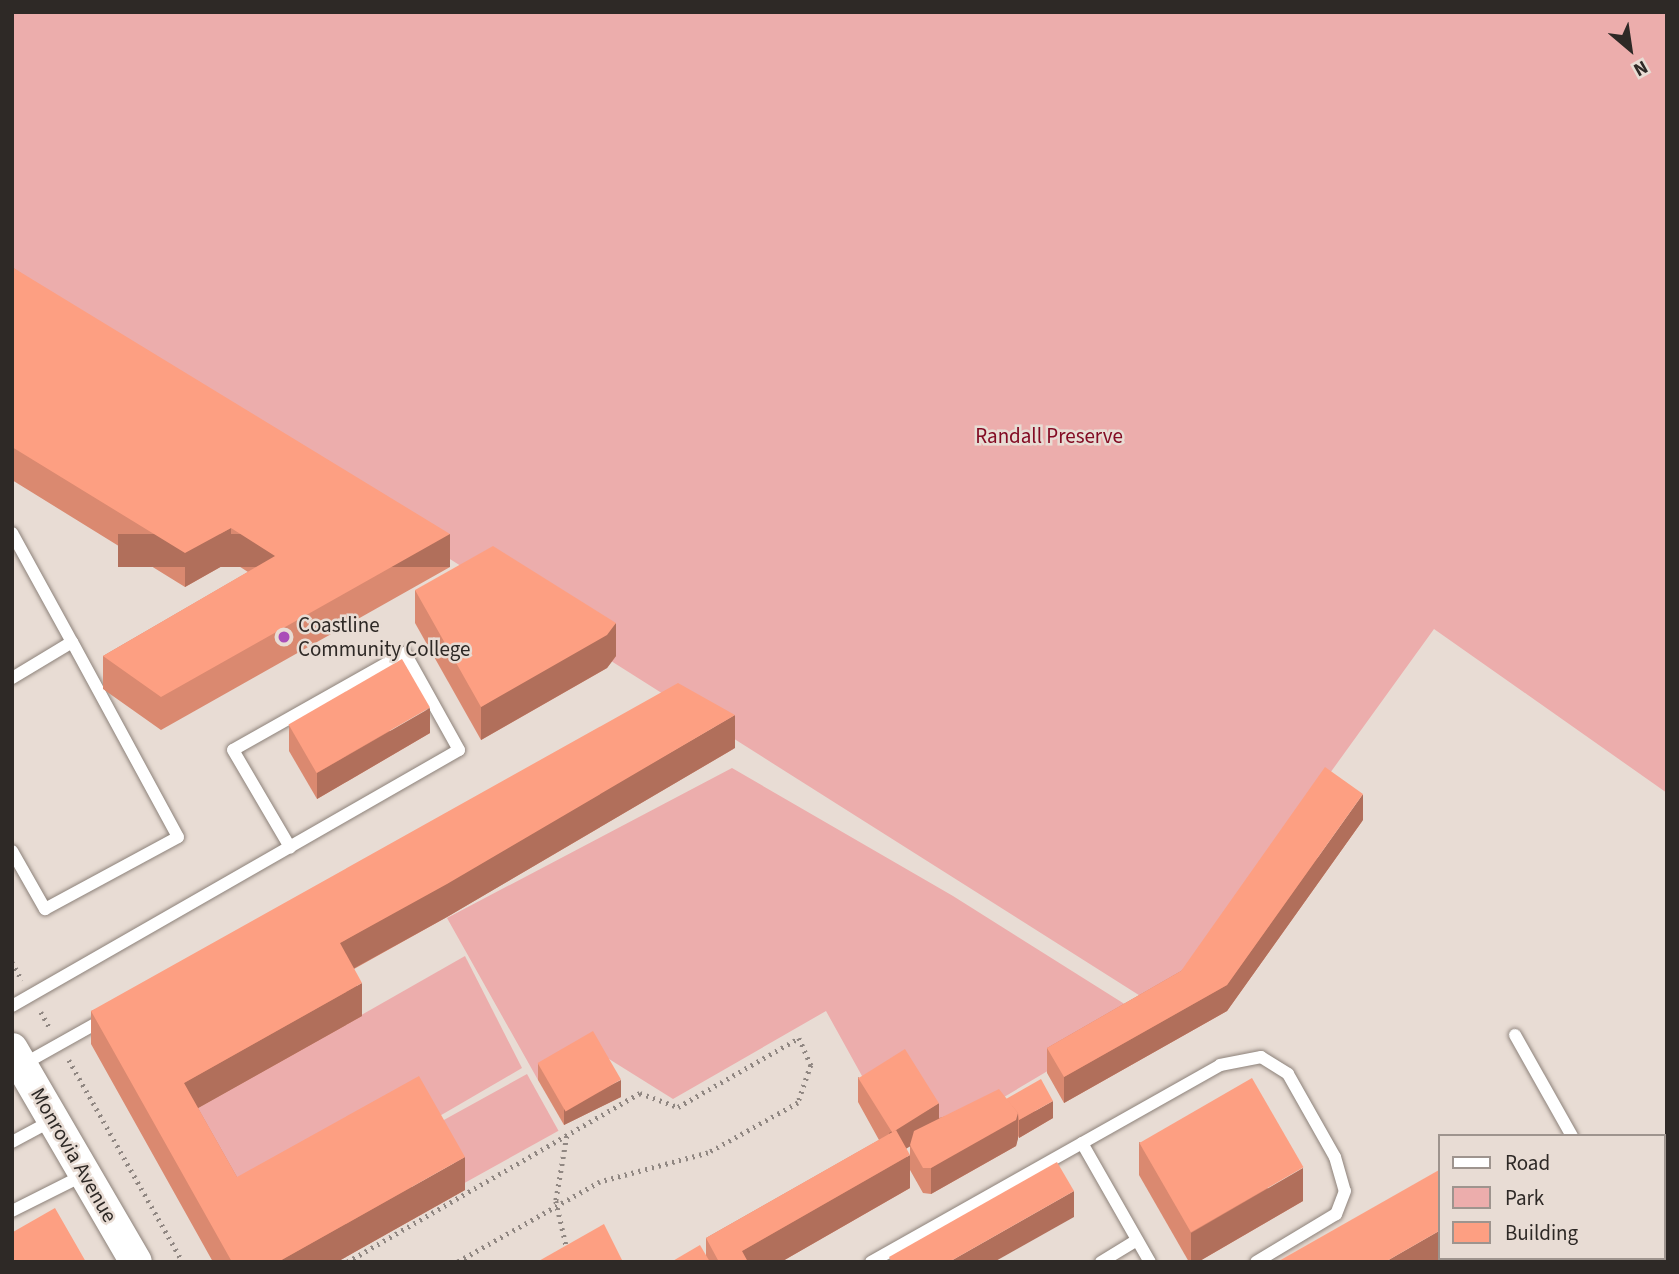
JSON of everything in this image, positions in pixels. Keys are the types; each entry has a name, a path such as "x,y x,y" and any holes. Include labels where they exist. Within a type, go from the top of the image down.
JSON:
{"street":[{"name":"Monrovia Avenue","path":"17,1057 136,1262"}],"lane":[{"path":"12,533 178,837 45,909 12,851"},
{"path":"12,678 72,642"},
{"path":"12,1006 290,847 459,750 405,653 233,750 290,847"},
{"path":"17,1057 60,1044 120,1010"},
{"path":"1515,1035 1571,1134"},
{"path":"871,1262 1220,1065 1261,1057 1289,1074 1335,1157 1345,1191 1336,1214 1256,1262"},
{"path":"12,1142 54,1120"},
{"path":"1082,1143 1150,1262"},
{"path":"12,1211 85,1174"},
{"path":"1101,1262 1138,1240"}],"path":[{"path":"12,962 183,1262"},
{"path":"347,1262 639,1093 678,1107 799,1038 811,1065 797,1103 708,1153 600,1182 458,1262"},
{"path":"567,1135 560,1205 570,1262"}],"green space":[{"name":"Randall Preserve","path":"12,12 1667,12 1667,793 1434,629 1172,992 1153,1004 12,282"},
{"path":"732,768 953,896 1142,1015 940,1135 872,1094 826,1011 673,1099 593,1049 538,1080 447,918"},
{"path":"465,956 522,1068 431,1121 237,1211 184,1116"},
{"path":"527,1074 559,1131 465,1183 433,1126"}],"building":[{"path":"12,267 450,534 161,697 103,656 275,556 231,528 185,553 12,447"},
{"path":"493,546 616,623 607,635 481,707 415,590"},
{"path":"402,659 430,707 317,773 289,725"},
{"path":"678,683 735,715 447,884 340,943 362,983 184,1083 237,1177 419,1076 465,1157 278,1262 232,1262 91,1011"},
{"path":"1325,767 1363,794 1227,985 1064,1077 1047,1048 1181,971"},
{"path":"593,1031 621,1079 566,1111 538,1063"},
{"path":"905,1049 939,1103 892,1132 858,1078"},
{"path":"1252,1078 1304,1167 1191,1232 1139,1143"},
{"path":"1041,1079 1053,1101 1019,1120 1018,1113 1006,1099"},
{"path":"999,1089 1018,1113 1016,1120 931,1168 923,1168 910,1145 914,1131"},
{"path":"896,1130 910,1155 742,1251 748,1262 719,1262 706,1238"},
{"path":"1057,1162 1074,1191 949,1262 892,1262 889,1257"},
{"path":"1438,1171 1438,1232 1385,1262 1277,1262"},
{"path":"55,1208 86,1262 12,1262 12,1231"},
{"path":"604,1224 623,1262 537,1262"},
{"path":"700,1245 710,1262 671,1262"}],"place":[{"name":"Coastline Community College","path":"284,637"}]}
